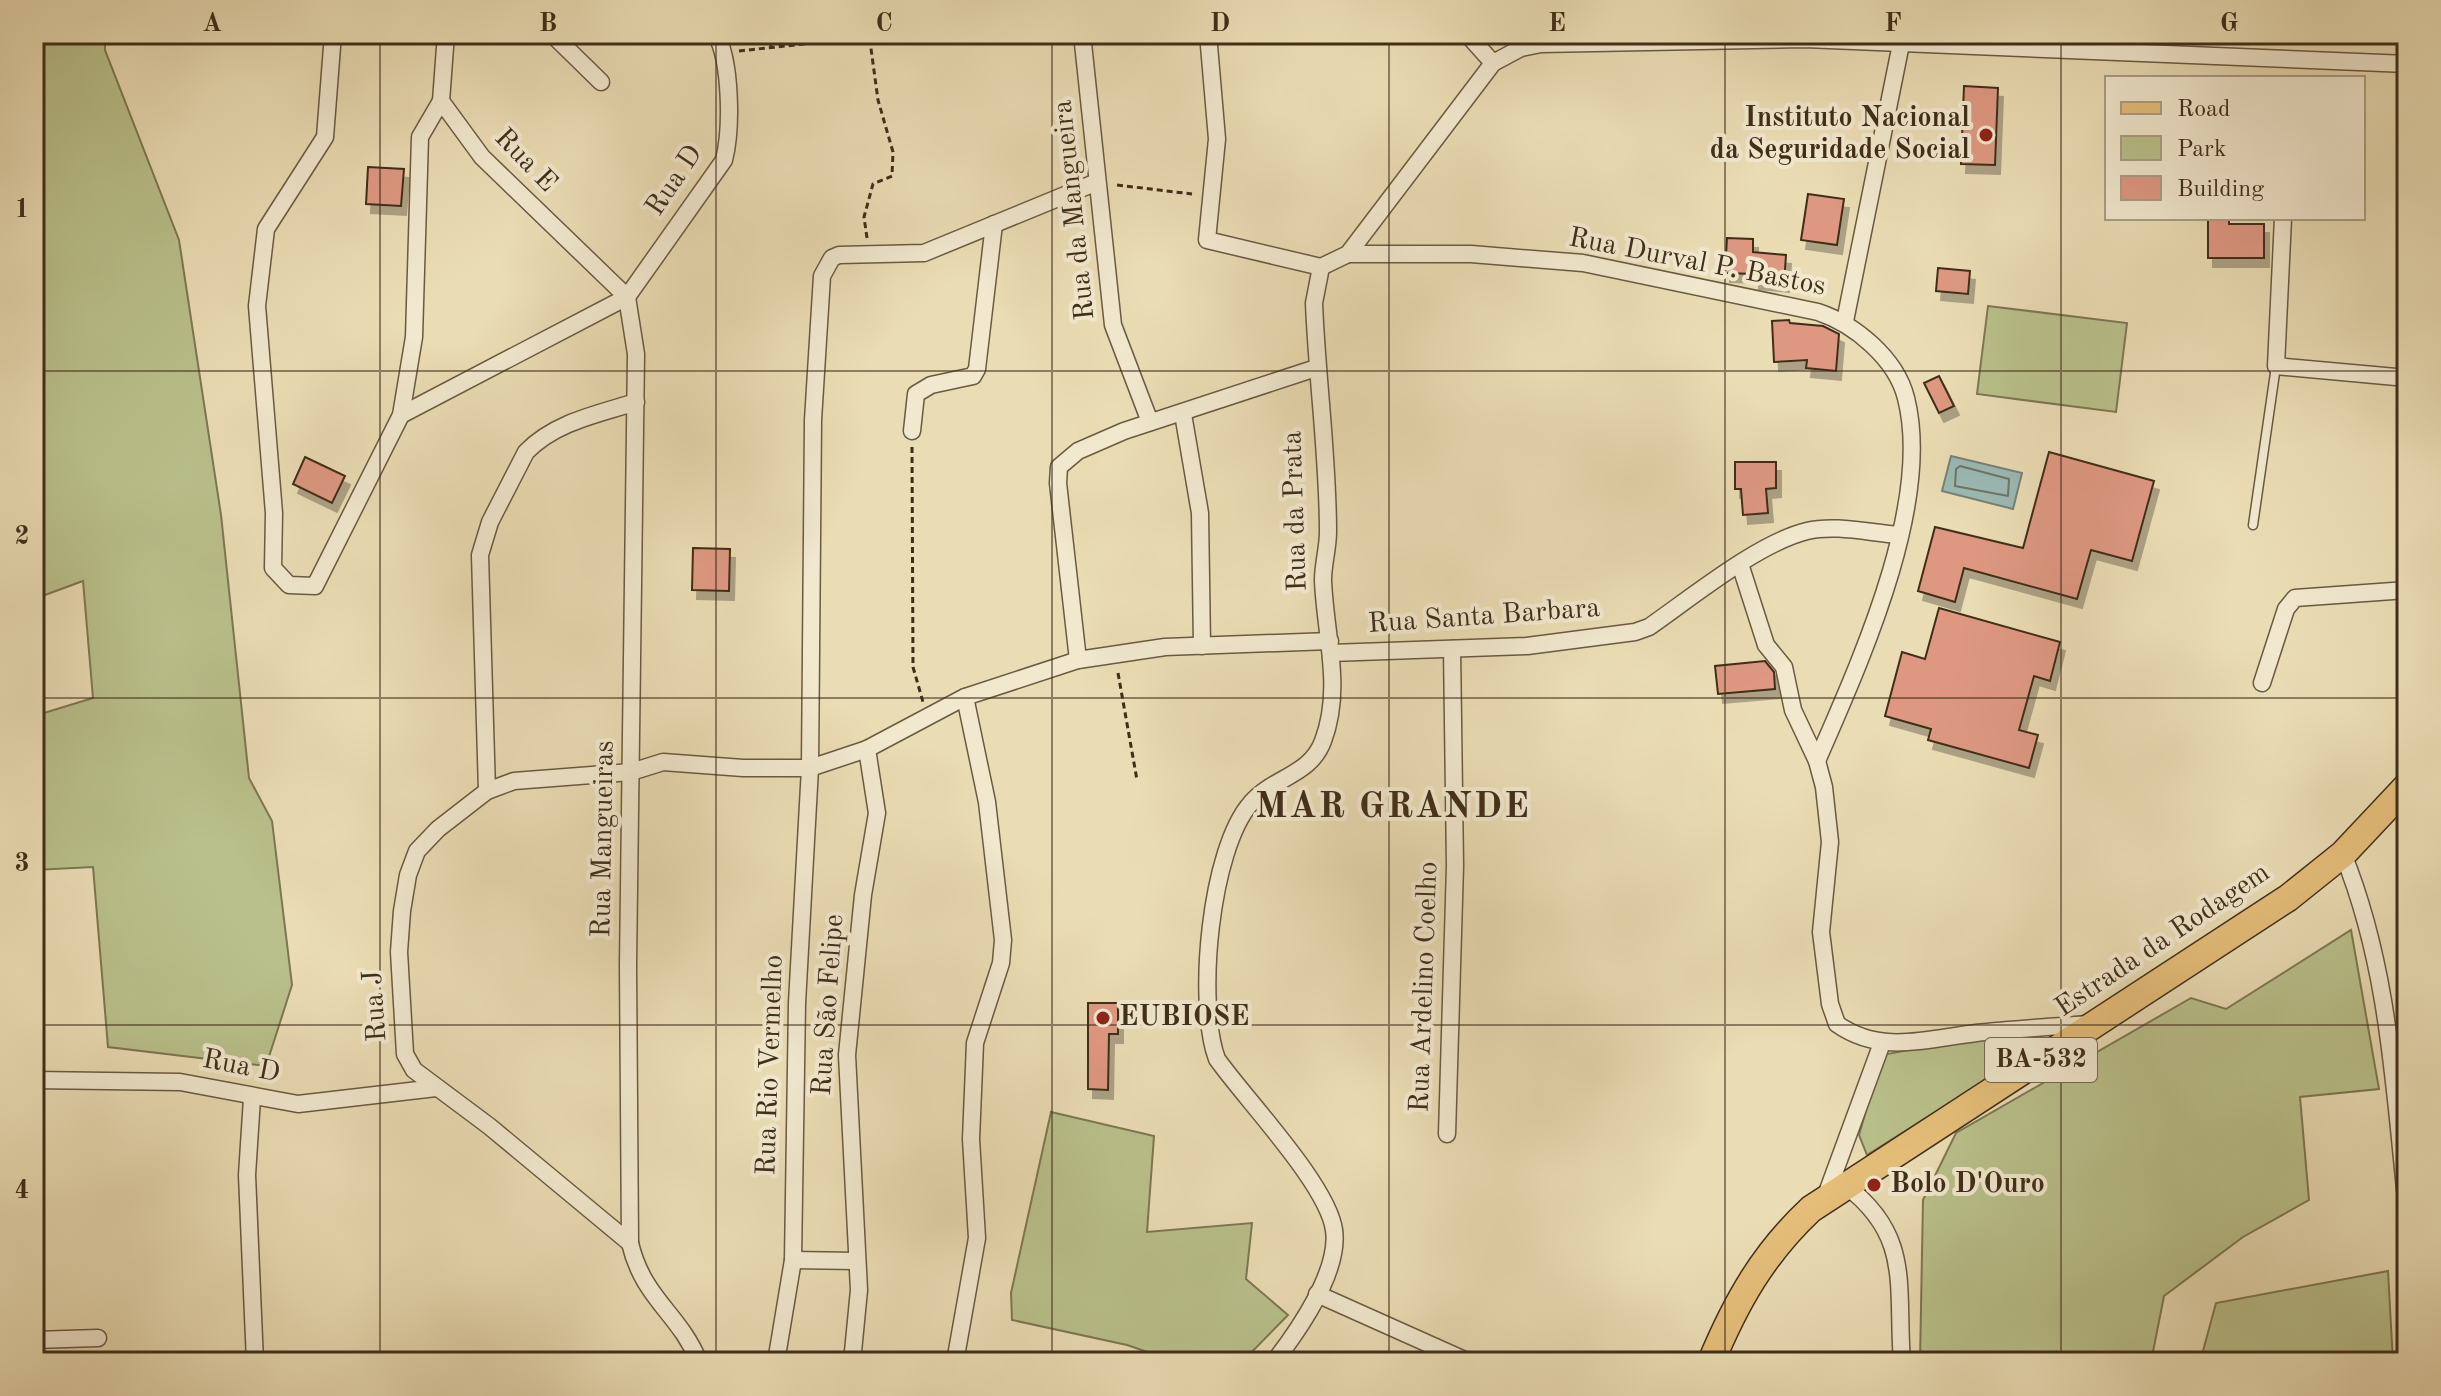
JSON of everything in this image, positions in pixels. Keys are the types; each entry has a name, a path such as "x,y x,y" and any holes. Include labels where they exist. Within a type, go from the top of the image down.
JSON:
{"main road":[{"name":"Estrada da Rodagem","path":"1711,1362 1734,1308 1760,1263 1784,1234 1835,1192 2288,898 2343,854 2407,786"}],"street":[{"path":"333,34 325,137 266,229 257,306 274,513 273,568 289,585 315,586 401,415 414,337 420,137 441,101 446,34"},
{"path":"552,34 601,82"},
{"name":"Rua D","path":"627,297 724,160 728,138 724,53 716,34"},
{"name":"Rua da Mangueira","path":"1082,34 1113,325 1150,422"},
{"path":"1208,34 1217,139 1207,240 1321,267 1338,262 1348,254 1493,63 1521,48 1541,44 1902,38 2293,70 2407,64"},
{"path":"1467,34 1493,63"},
{"path":"1845,321 1902,38"},
{"name":"Rua E","path":"441,101 482,157 627,297"},
{"path":"869,254 924,253 1097,182"},
{"path":"2283,220 2276,366 2407,378"},
{"path":"912,431 916,394 931,385 973,376 977,369 994,224"},
{"name":"Rua Rio Vermelho","path":"776,1362 793,1260 797,1003 810,768 811,511 819,286 832,258 869,254"},
{"name":"Rua Durval P. Bastos","path":"1348,254 1471,254 1583,263 1755,297 1845,321 1890,367 1905,394 1910,447 1899,535 1878,610 1817,761"},
{"name":"Rua da Prata","path":"1274,1362 1304,1321 1317,1294 1334,1244 1329,1213 1303,1172 1217,1059 1209,1038 1207,999 1216,893 1241,816 1251,802 1314,758 1323,741 1333,698 1323,581 1328,532 1314,303 1321,267"},
{"path":"401,415 627,297"},
{"name":"Rua Mangueiras","path":"627,297 636,354 630,1243 644,1284 689,1340 699,1362"},
{"path":"1078,660 1059,467 1078,451 1150,422 1183,414 1316,368"},
{"path":"487,791 479,582 483,538 526,452 537,440 564,425 636,402"},
{"path":"1183,414 1200,513 1202,646"},
{"name":"Rua Santa Barbara","path":"810,768 867,749 965,697 1078,660 1165,647 1452,649 1527,646 1635,632 1649,627 1740,564 1809,530 1899,535"},
{"path":"1740,564 1762,634 1784,667 1793,710 1817,761 1830,842 1821,913 1830,1004 1837,1024 1882,1043 1910,1044 1978,1033 2098,1023"},
{"path":"2262,683 2286,609 2295,598 2407,590"},
{"name":"Rua Ardelino Coelho","path":"1447,1134 1455,866 1452,649"},
{"path":"955,1362 977,1238 971,1139 974,1053 983,1010 1001,963 1003,940 987,802 965,697"},
{"name":"Rua São Felipe","path":"852,1362 858,1302 847,1055 863,895 877,813 867,749"},
{"name":"Rua J","path":"630,1243 489,1126 414,1070 405,1054 399,978 402,911 408,875 417,851 438,829 487,791 514,781 631,772 663,762 743,768 810,768"},
{"path":"2343,854 2358,891 2382,982 2407,1208"},
{"path":"1882,1043 1835,1192 1866,1200 1884,1222 1894,1244 1902,1362"},
{"name":"Rua D","path":"34,1080 180,1082 252,1098 298,1104 436,1088"},
{"path":"252,1098 247,1175 254,1266 255,1362"},
{"path":"793,1260 856,1261"},
{"path":"1317,1294 1469,1362"},
{"path":"34,1340 98,1338"}],"lane":[{"path":"2253,525 2276,366"}],"path":[{"path":"769,34 771,48"},
{"path":"724,53 869,36 878,100 893,152 892,176 873,184 864,217 869,254"},
{"path":"1097,182 1211,196"},
{"path":"912,431 913,667 915,683 929,714"},
{"path":"1115,656 1137,780"}],"green space":[{"path":"34,34 105,34 105,50 179,240 221,515 249,778 272,821 292,985 266,1066 108,1047 93,867 34,870 34,716 93,698 83,581 34,599"},
{"path":"1988,306 2127,323 2116,412 1977,394"},
{"path":"2351,930 2379,1089 2300,1097 2309,1200 2243,1237 2164,1296 2151,1362 1920,1362 1923,1200 1956,1133 2191,998 2226,1009"},
{"path":"2039,1034 2042,1045 1867,1155 1859,1135 1882,1055 1961,1040"},
{"path":"1051,1112 1154,1136 1147,1232 1252,1223 1246,1279 1288,1315 1242,1362 1190,1362 1165,1358 1127,1345 1012,1320 1011,1293"},
{"path":"2388,1271 2393,1362 2200,1362 2216,1303"}],"water":[{"path":"1951,456 2022,473 2013,509 1942,491"}],"building":[{"path":"1964,86 1998,88 1995,165 1961,164"},
{"path":"368,167 404,169 401,206 366,204"},
{"path":"1808,194 1844,199 1837,245 1801,240"},
{"path":"2208,220 2229,220 2229,224 2264,224 2264,258 2208,258"},
{"path":"1727,238 1753,239 1753,252 1786,255 1784,283 1754,280 1754,274 1725,273"},
{"path":"1938,268 1970,271 1968,294 1936,291"},
{"path":"1789,320 1790,323 1823,326 1839,334 1836,371 1806,368 1807,360 1774,362 1772,321"},
{"path":"1939,376 1954,406 1939,413 1924,383"},
{"path":"2049,452 2154,481 2132,561 2091,550 2077,599 1964,568 1955,602 1918,591 1935,527 2023,548"},
{"path":"305,457 345,476 332,503 293,484"},
{"path":"1735,462 1776,462 1776,488 1766,489 1768,513 1743,515 1741,489 1735,489"},
{"path":"693,548 730,549 729,591 692,590"},
{"path":"1939,608 2060,642 2050,681 2034,676 2019,730 2038,735 2029,768 1928,740 1931,729 1885,716 1902,652 1925,659"},
{"path":"1765,661 1774,672 1775,689 1718,694 1715,666"},
{"path":"1088,1003 1118,1003 1118,1034 1109,1034 1108,1090 1088,1089"}],"place":[{"name":"Instituto Nacional da Seguridade Social","path":"1986,135"},
{"name":"EUBIOSE","path":"1103,1018"},
{"name":"Bolo D'Ouro","path":"1874,1185"}],"district":[{"name":"MAR GRANDE","path":"1393,808"}]}
